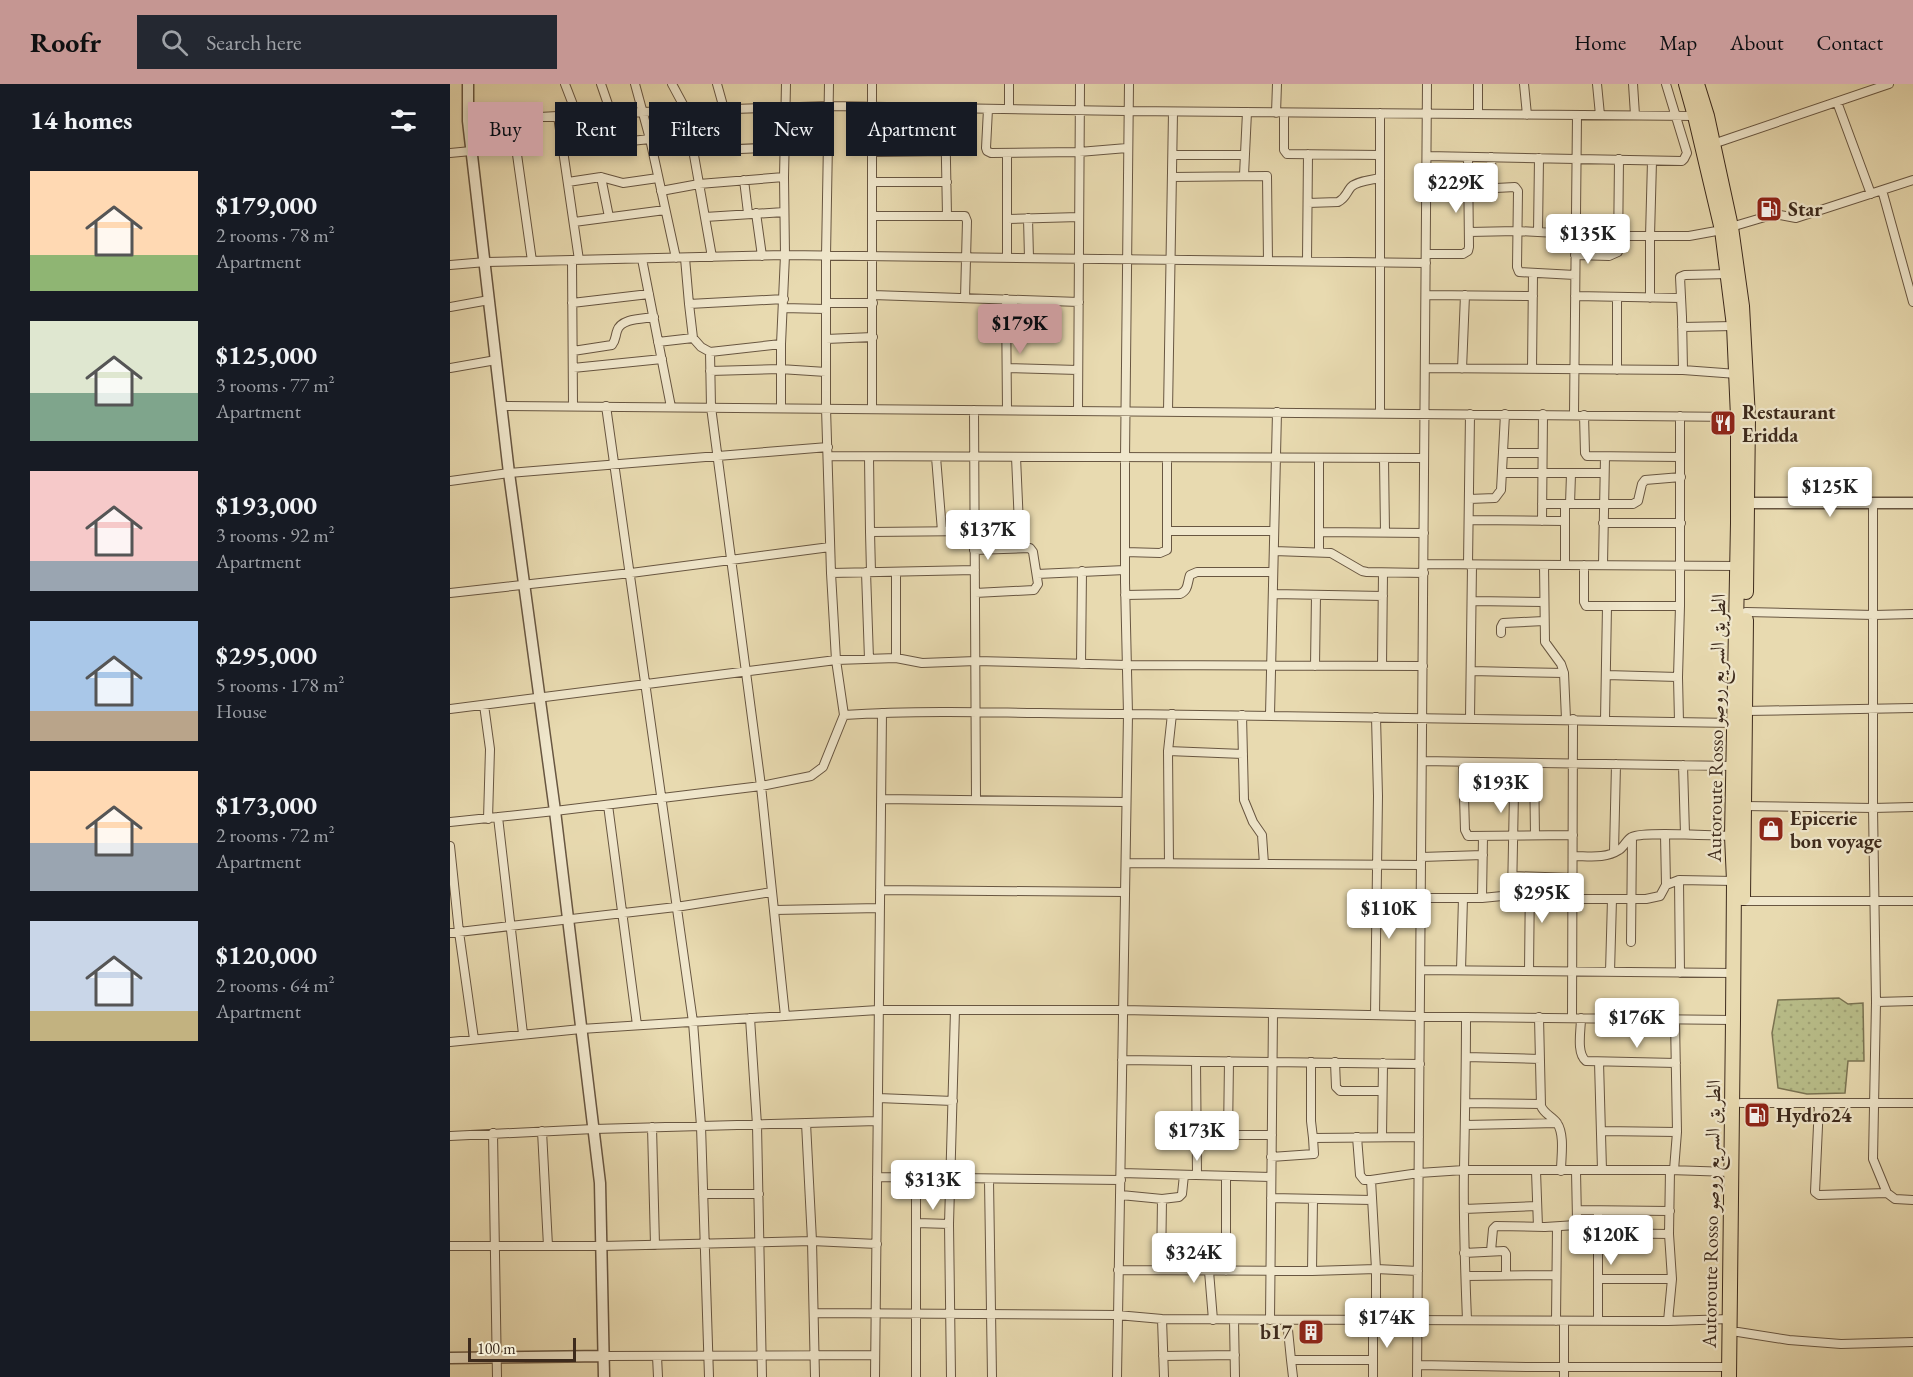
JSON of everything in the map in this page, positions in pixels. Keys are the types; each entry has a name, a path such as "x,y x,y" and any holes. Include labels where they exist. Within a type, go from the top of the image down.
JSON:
{"highway":[{"name":"Autoroute Rosso الطريق السريع روصو","path":"1686,84 1713,144 1742,306 1743,417 1748,503 1744,806 1736,828 1734,881 1730,1172 1732,1374"},
{"name":"Autoroute Rosso الطريق السريع روصو","path":"1697,84 1701,116 1727,229 1737,374 1743,417 1733,766 1743,901 1738,1332 1732,1374"}],"street":[{"path":"468,84 468,102"},
{"path":"565,84 572,102"},
{"path":"601,84 607,102"},
{"path":"635,84 649,135"},
{"path":"672,84 682,102"},
{"path":"717,84 722,102"},
{"path":"785,102 786,84"},
{"path":"829,84 829,102"},
{"path":"872,84 873,102"},
{"path":"1009,84 1009,109"},
{"path":"1078,411 1080,84"},
{"path":"1117,1377 1128,714 1125,595 1125,411 1129,84"},
{"path":"1277,84 1285,153 1380,155"},
{"path":"1418,1377 1427,84"},
{"path":"1478,84 1478,114"},
{"path":"1524,84 1527,114"},
{"path":"1597,84 1600,115"},
{"path":"1633,84 1635,115"},
{"path":"1427,156 1678,162 1686,156 1685,147 1666,84"},
{"path":"1713,144 1889,84"},
{"path":"1837,102 1871,194"},
{"path":"977,109 1701,116"},
{"path":"988,109 987,152 1080,152 1127,148"},
{"path":"637,112 649,112"},
{"path":"1168,411 1173,112"},
{"path":"1244,175 1246,112"},
{"path":"1380,113 1380,413"},
{"path":"1574,414 1577,115"},
{"path":"450,153 468,151"},
{"path":"1006,258 1007,153"},
{"path":"1308,154 1308,261"},
{"path":"1173,155 1245,155"},
{"path":"472,156 486,262 509,473 555,811 594,1129 602,1204 604,1377"},
{"path":"517,156 532,261"},
{"path":"564,156 574,222 576,260 572,303 573,406"},
{"path":"653,156 665,210 681,258 693,338 700,347 710,352 781,344"},
{"path":"694,156 712,257"},
{"path":"781,408 780,369 785,255 784,156"},
{"path":"450,822 761,786 808,777 819,772 823,767 844,715 836,660 826,408 828,156"},
{"path":"872,409 873,156"},
{"path":"946,156 947,216"},
{"path":"450,265 486,262 785,255 1380,262 1426,258 1463,254 1470,247 1468,157"},
{"path":"1491,157 1492,186 1517,189 1517,271 1522,274 1575,274"},
{"path":"1538,232 1539,158"},
{"path":"1575,255 1613,255 1618,252 1618,159"},
{"path":"1650,298 1652,161"},
{"path":"1172,177 1266,175 1268,178 1268,261"},
{"path":"568,182 601,177 623,183 658,178"},
{"path":"601,177 609,217"},
{"path":"661,191 699,184 784,177"},
{"path":"1308,203 1338,202 1347,195 1351,187 1380,178"},
{"path":"744,180 762,256"},
{"path":"1618,236 1699,235 1775,214 1796,218 1913,180"},
{"path":"873,182 947,182"},
{"path":"1882,190 1913,301"},
{"path":"574,222 665,210"},
{"path":"705,217 784,213"},
{"path":"873,216 962,216 967,218 965,298"},
{"path":"1007,219 1079,217"},
{"path":"1028,218 1029,258"},
{"path":"1469,232 1516,231 1575,234"},
{"path":"642,259 672,407"},
{"path":"1532,369 1533,274"},
{"path":"1683,370 1681,276 1729,274"},
{"path":"572,303 649,294"},
{"path":"1426,295 1533,296"},
{"path":"1462,369 1465,295"},
{"path":"1575,296 1681,298"},
{"path":"1617,297 1617,370"},
{"path":"689,304 826,306 873,299 965,298 1079,302"},
{"path":"1006,299 1007,410"},
{"path":"450,307 489,300"},
{"path":"573,351 612,345 620,325 654,317"},
{"path":"1682,327 1734,327"},
{"path":"826,339 873,337"},
{"path":"658,342 693,338"},
{"path":"710,352 711,407 761,786 785,1016"},
{"path":"573,368 662,359"},
{"path":"450,368 496,360"},
{"path":"1425,368 1683,370 1737,374"},
{"path":"710,371 780,369 826,372"},
{"path":"1007,369 1078,370"},
{"path":"502,406 1743,417"},
{"path":"606,406 693,1022 701,1126 709,1377"},
{"path":"974,410 976,800"},
{"path":"1269,715 1277,412"},
{"path":"1470,414 1469,520 1472,601 1470,718"},
{"path":"1469,499 1495,498 1502,490 1505,414"},
{"path":"1542,521 1543,414"},
{"path":"1584,415 1585,453 1591,457 1680,457"},
{"path":"1679,722 1680,416"},
{"path":"450,481 509,473 828,447"},
{"path":"1504,453 1542,453"},
{"path":"828,456 1423,458"},
{"path":"869,457 869,659"},
{"path":"936,457 942,531"},
{"path":"1016,457 1020,548"},
{"path":"1603,565 1605,457"},
{"path":"1125,552 1164,552 1168,547 1167,458"},
{"path":"1319,458 1319,552"},
{"path":"1384,459 1385,532"},
{"path":"1502,473 1604,473"},
{"path":"1565,565 1565,521 1571,474"},
{"path":"1542,504 1633,504 1638,501 1645,480 1681,477"},
{"path":"1748,503 1913,503"},
{"path":"1874,504 1873,808 1876,1002 1874,1159 1887,1193 1895,1199 1913,1200"},
{"path":"1469,520 1565,521"},
{"path":"1603,523 1681,523"},
{"path":"870,532 974,531"},
{"path":"1167,531 1274,531"},
{"path":"1319,532 1424,532"},
{"path":"450,593 631,573 830,547"},
{"path":"974,550 1032,549 1038,584 1034,590 975,593"},
{"path":"1274,551 1331,553 1362,571 1383,573 1470,565 1737,566"},
{"path":"1544,565 1545,642 1564,672 1573,764 1573,971 1581,1052 1583,1059 1590,1062 1676,1063"},
{"path":"1584,565 1584,604 1588,607 1680,606"},
{"path":"831,573 975,570"},
{"path":"1037,574 1125,570"},
{"path":"1081,664 1082,571"},
{"path":"896,572 896,658"},
{"path":"1125,595 1180,594 1185,592 1190,575 1197,572 1273,572"},
{"path":"1382,666 1383,573"},
{"path":"1273,594 1383,596"},
{"path":"1315,666 1316,595"},
{"path":"1472,601 1544,602"},
{"path":"1605,720 1607,606"},
{"path":"1746,612 1913,614"},
{"path":"1501,633 1503,622 1544,621"},
{"path":"450,710 836,660 896,658 922,663 1423,666"},
{"path":"1471,671 1564,672"},
{"path":"1606,675 1678,677"},
{"path":"484,705 490,749 488,819"},
{"path":"1745,711 1913,708"},
{"path":"844,715 976,712 1735,723"},
{"path":"874,1377 882,713"},
{"path":"1169,863 1168,751 1172,714"},
{"path":"1242,715 1244,800 1253,822 1262,835 1264,864"},
{"path":"1375,1015 1378,796 1376,717"},
{"path":"1168,751 1243,754"},
{"path":"1422,761 1733,766"},
{"path":"1463,762 1466,834 1468,836 1573,835"},
{"path":"1534,763 1534,835"},
{"path":"1614,852 1616,764"},
{"path":"1683,765 1685,834"},
{"path":"1512,895 1514,792"},
{"path":"882,799 1125,802"},
{"path":"608,805 636,1025"},
{"path":"1744,806 1913,807"},
{"path":"498,817 523,1034"},
{"path":"1573,855 1596,857 1614,852 1632,837 1736,828"},
{"path":"1573,899 1646,899 1660,896 1666,885 1665,835"},
{"path":"1482,897 1483,836"},
{"path":"1631,942 1632,837"},
{"path":"450,846 455,932 474,1039"},
{"path":"1126,863 1376,865 1483,855"},
{"path":"1513,876 1573,878"},
{"path":"1529,971 1530,877"},
{"path":"1666,885 1679,880 1734,881"},
{"path":"1679,880 1680,973"},
{"path":"880,890 1125,892"},
{"path":"455,932 676,907 772,892"},
{"path":"1421,898 1512,895 1530,897"},
{"path":"1461,970 1463,898"},
{"path":"1610,972 1612,899"},
{"path":"1743,901 1913,901"},
{"path":"774,910 880,908"},
{"path":"1420,970 1734,973"},
{"path":"1876,1002 1913,1001"},
{"path":"450,1042 581,1029 878,1010 1122,1010 1733,1020"},
{"path":"951,1377 949,1224 955,1010"},
{"path":"1270,1320 1273,1012"},
{"path":"1466,1017 1464,1253 1467,1320"},
{"path":"1539,1017 1541,1104 1544,1112 1557,1123 1561,1138 1561,1171"},
{"path":"750,1018 757,1125 762,1377"},
{"path":"1668,1321 1672,1279 1670,1210 1677,1132 1675,1020"},
{"path":"1466,1057 1540,1059"},
{"path":"1122,1060 1420,1064"},
{"path":"1196,1061 1197,1175"},
{"path":"1228,1135 1229,1061"},
{"path":"1271,1157 1314,1155 1311,1121 1311,1062"},
{"path":"1335,1062 1336,1087 1340,1091 1382,1091"},
{"path":"1599,1062 1602,1170"},
{"path":"1382,1137 1383,1063"},
{"path":"878,1098 953,1101"},
{"path":"1466,1102 1541,1104"},
{"path":"1741,1102 1913,1103"},
{"path":"1819,1104 1815,1192 1819,1195 1887,1193"},
{"path":"450,1136 594,1129 877,1121"},
{"path":"806,1123 812,1241 815,1377"},
{"path":"1465,1125 1557,1123"},
{"path":"652,1127 656,1245"},
{"path":"543,1131 548,1246"},
{"path":"1601,1131 1677,1132"},
{"path":"493,1133 497,1377"},
{"path":"1196,1135 1272,1135"},
{"path":"1357,1137 1360,1175 1364,1180 1464,1170 1730,1172"},
{"path":"1313,1138 1419,1137"},
{"path":"1536,1171 1538,1227"},
{"path":"1491,1251 1494,1226 1575,1225 1577,1220 1576,1171"},
{"path":"1121,1195 1162,1199 1181,1196 1184,1175"},
{"path":"877,1177 989,1180 1184,1175 1271,1177"},
{"path":"1226,1176 1226,1271"},
{"path":"916,1179 916,1377"},
{"path":"989,1180 992,1377"},
{"path":"1371,1180 1376,1269 1373,1377"},
{"path":"703,1194 759,1194"},
{"path":"1271,1198 1372,1200"},
{"path":"1161,1270 1162,1199"},
{"path":"1312,1271 1313,1199"},
{"path":"1464,1209 1537,1206"},
{"path":"1577,1210 1670,1210"},
{"path":"1598,1211 1598,1321"},
{"path":"917,1223 949,1224"},
{"path":"1557,1227 1556,1275 1564,1377"},
{"path":"1598,1233 1669,1234"},
{"path":"450,1246 602,1246 812,1241 877,1244"},
{"path":"1464,1253 1506,1252 1506,1275"},
{"path":"1119,1270 1376,1269 1418,1271"},
{"path":"1209,1271 1213,1320"},
{"path":"1466,1276 1556,1275"},
{"path":"1598,1279 1672,1279"},
{"path":"814,1313 1117,1315 1162,1320 1668,1321 1730,1319"},
{"path":"1162,1320 1164,1377"},
{"path":"1234,1320 1235,1377"},
{"path":"1287,1320 1293,1377"},
{"path":"1738,1332 1789,1340 1841,1344 1913,1342"},
{"path":"450,1358 875,1355"},
{"path":"1163,1356 1235,1355"},
{"path":"657,1356 658,1377"},
{"path":"1291,1360 1374,1360"},
{"path":"1418,1365 1676,1366 1732,1374"},
{"path":"1457,1366 1457,1377"},
{"path":"1608,1366 1609,1377"},
{"path":"1676,1366 1676,1377"},
{"path":"1528,1367 1528,1377"}],"green space":[{"path":"1839,998 1848,1004 1863,1003 1864,1061 1848,1061 1845,1093 1807,1094 1778,1088 1772,1033 1778,1000"}],"place":[{"name":"Star","path":"1769,209"},
{"name":"Restaurant Eridda","path":"1723,423"},
{"name":"Epicerie bon voyage","path":"1771,829"},
{"name":"Hydro24","path":"1757,1115"},
{"name":"b17","path":"1311,1332"}]}
